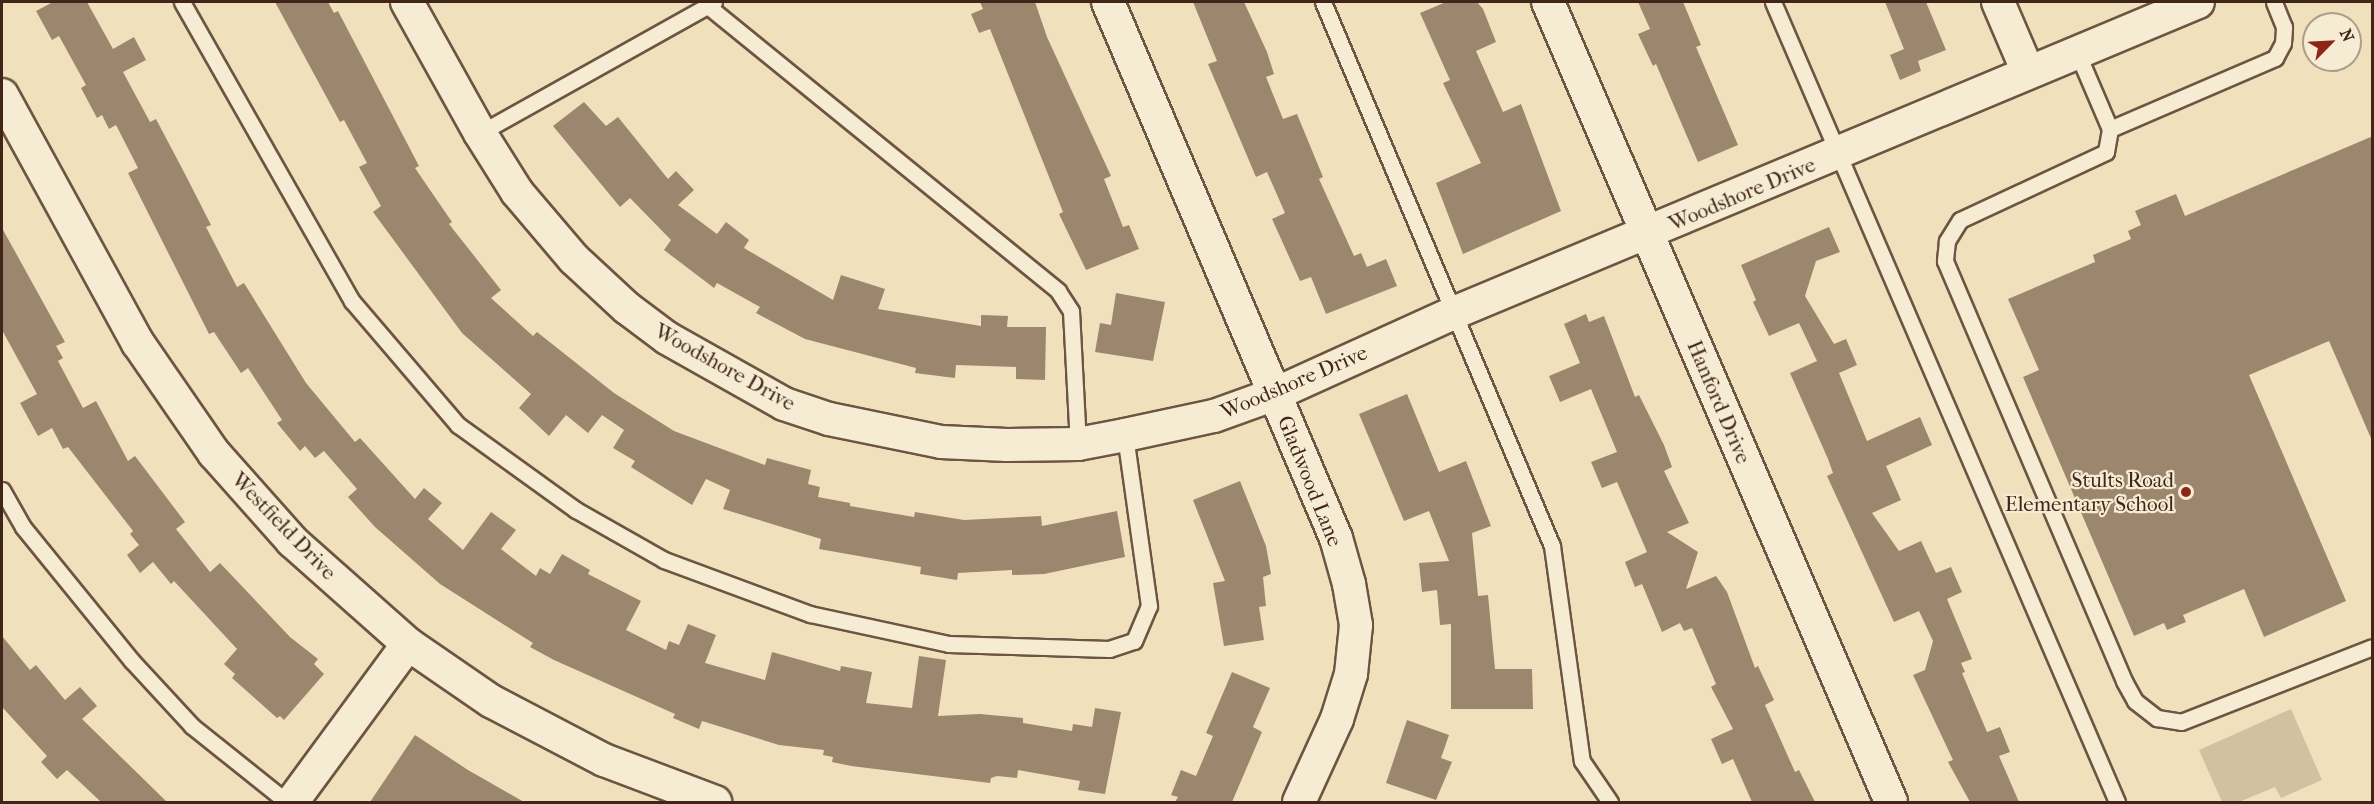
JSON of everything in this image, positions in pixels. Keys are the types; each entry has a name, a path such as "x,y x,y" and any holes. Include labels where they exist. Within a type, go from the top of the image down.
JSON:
{"street":[{"name":"Woodshore Drive","path":"407,2 480,133 517,192 574,259 627,308 668,338 784,404 852,425 941,442 1078,444 1214,416 1275,394 1456,312 2198,2"},
{"name":"Gladwood Lane","path":"1108,2 1336,538 1356,625 1348,685 1299,802"},
{"name":"Hanford Drive","path":"1548,2 1892,802"},
{"path":"1998,2 2028,72"},
{"name":"Westfield Drive","path":"2,95 138,343 214,453 292,541 408,644 491,701 604,760 715,802"},
{"path":"292,802 408,644"}],"lane":[{"path":"182,2 352,302 451,416 576,510 664,560 810,614 949,644 1109,649 1134,641 1149,606 1125,435"},
{"path":"1323,2 1456,312 1551,546 1582,761 1610,802"},
{"path":"1773,2 2117,802"},
{"path":"2110,129 2275,58 2283,43 2284,27 2274,2"},
{"path":"480,133 711,4 1058,291 1071,311 1078,444"},
{"path":"2077,52 2110,129 2106,152 1960,220 1947,241 1945,261 2124,681 2135,701 2157,718 2181,722 2373,647"},
{"path":"2,490 23,527 132,661 192,726 287,802"}],"shaded area":[{"path":"2291,709 2322,780 2281,798 2275,787 2239,802 2222,802 2199,750"}],"building":[{"path":"53,2 87,2 113,49 134,37 146,60 123,72 150,122 156,119 211,225 206,227 237,287 244,283 306,383 355,442 360,438 415,499 424,488 442,503 428,519 463,550 491,512 516,530 501,549 536,576 540,568 550,574 562,554 590,570 588,574 641,601 626,630 666,650 669,641 679,645 688,624 716,635 705,663 765,680 772,652 840,671 841,666 872,672 866,703 912,708 919,656 946,660 938,716 980,714 1023,718 1023,723 1072,731 1073,724 1092,727 1095,708 1121,712 1105,794 1078,790 1080,781 1018,770 1017,778 997,776 991,778 990,783 851,766 832,762 833,757 823,755 824,750 779,745 702,721 699,729 673,718 675,714 530,647 533,643 440,584 375,527 348,497 357,489 324,451 315,458 305,446 300,451 277,423 282,420 248,368 241,373 214,332 209,334 128,173 138,168 116,125 109,129 102,115 97,118 81,88 86,85 59,36 52,40 36,11"},
{"path":"275,2 328,2 334,13 338,11 419,166 415,168 452,222 449,224 501,290 491,298 533,336 537,332 614,393 674,431 765,465 767,458 811,470 808,484 820,487 818,497 850,503 850,506 914,517 915,512 964,520 1041,516 1042,526 1117,511 1125,557 1044,574 1012,575 1012,570 958,573 957,580 920,574 921,567 819,549 821,539 723,509 730,490 706,479 692,505 631,467 635,461 613,448 624,430 602,415 588,433 566,415 549,436 519,408 531,394 462,333 373,212 381,206 359,167 367,163 344,120 340,122"},
{"path":"980,2 1035,2 1047,37 1111,176 1104,179 1123,227 1129,225 1139,249 1086,270 1059,214 1063,212 990,29 979,33 971,14 983,9"},
{"path":"1193,2 1244,2 1267,52 1274,74 1266,77 1283,119 1297,114 1323,177 1319,179 1354,256 1361,253 1367,267 1386,259 1397,286 1326,314 1311,277 1300,281 1272,219 1285,213 1267,172 1256,177 1208,64 1217,61"},
{"path":"1446,2 1477,2 1483,9 1496,42 1476,51 1503,112 1521,104 1561,211 1463,254 1436,183 1481,163 1443,83 1450,80 1420,13"},
{"path":"1638,2 1683,2 1701,45 1696,47 1738,145 1698,162 1656,64 1653,66 1638,34 1650,29"},
{"path":"1885,2 1926,2 1946,50 1918,61 1921,71 1900,80 1890,55 1904,49"},
{"path":"584,102 606,126 618,117 668,179 676,171 694,190 678,205 717,234 726,222 749,240 744,248 833,300 841,275 885,289 878,309 981,326 981,315 1008,316 1007,327 1046,327 1045,380 1016,379 1016,367 956,365 955,378 915,373 916,368 805,339 756,313 760,307 717,283 714,288 664,250 671,240 630,198 620,207 553,126"},
{"path":"2373,136 2373,443 2329,341 2249,375 2346,601 2264,637 2244,589 2183,615 2186,622 2167,630 2164,623 2134,636 2023,377 2039,370 2008,299 2095,262 2093,255 2131,239 2128,231 2141,225 2135,211 2176,194 2185,216"},
{"path":"1829,227 1840,252 1816,261 1805,296 1834,344 1846,339 1857,365 1839,373 1867,441 1920,417 1932,445 1886,466 1901,500 1872,513 1899,551 1921,541 1936,573 1951,567 1962,592 1947,599 1972,659 1961,663 1965,672 1962,673 1987,732 2000,727 2010,752 1999,756 2019,802 1970,802 1948,762 1953,760 1913,675 1925,670 1933,641 1919,611 1894,622 1827,476 1833,473 1828,459 1790,373 1817,361 1799,323 1769,336 1753,302 1756,300 1741,265"},
{"path":"2,228 65,342 56,346 63,358 58,361 83,408 96,401 128,461 135,456 185,522 176,529 210,572 220,563 290,637 318,659 314,664 324,674 284,720 280,716 277,718 232,678 235,674 224,664 237,649 174,581 171,584 153,562 140,573 127,555 139,545 130,534 133,531 68,447 63,449 52,428 38,436 20,403 37,394 2,330"},
{"path":"1116,293 1165,302 1153,361 1095,352 1100,323 1111,325"},
{"path":"1586,314 1589,322 1604,316 1635,397 1639,395 1664,445 1672,467 1664,471 1689,523 1667,532 1698,552 1686,589 1716,576 1727,592 1755,668 1758,666 1774,700 1765,705 1795,772 1799,770 1815,802 1752,802 1733,759 1722,764 1711,739 1733,729 1711,687 1716,684 1692,628 1684,631 1680,623 1662,632 1642,584 1635,587 1625,562 1647,552 1617,482 1602,488 1591,462 1617,452 1591,389 1560,402 1549,376 1580,363 1564,324"},
{"path":"1407,394 1439,472 1466,461 1491,526 1472,533 1478,596 1488,595 1495,669 1532,669 1533,709 1451,709 1451,624 1440,625 1437,590 1422,592 1419,563 1449,561 1429,511 1404,521 1359,414"},
{"path":"1240,481 1266,546 1271,574 1263,577 1266,606 1259,607 1264,640 1224,646 1213,583 1225,581 1193,500"},
{"path":"2,636 30,670 36,665 65,700 80,687 97,706 82,719 167,802 101,802 67,770 57,779 41,762 47,756 2,707"},
{"path":"1232,672 1270,688 1253,727 1262,732 1232,802 1175,802 1178,797 1171,795 1181,770 1196,776 1213,736 1206,733"},
{"path":"1407,720 1449,735 1441,758 1452,762 1436,800 1386,783"},
{"path":"415,735 468,770 524,802 370,802"}],"place":[{"name":"Stults Road Elementary School","path":"2186,492"}]}
